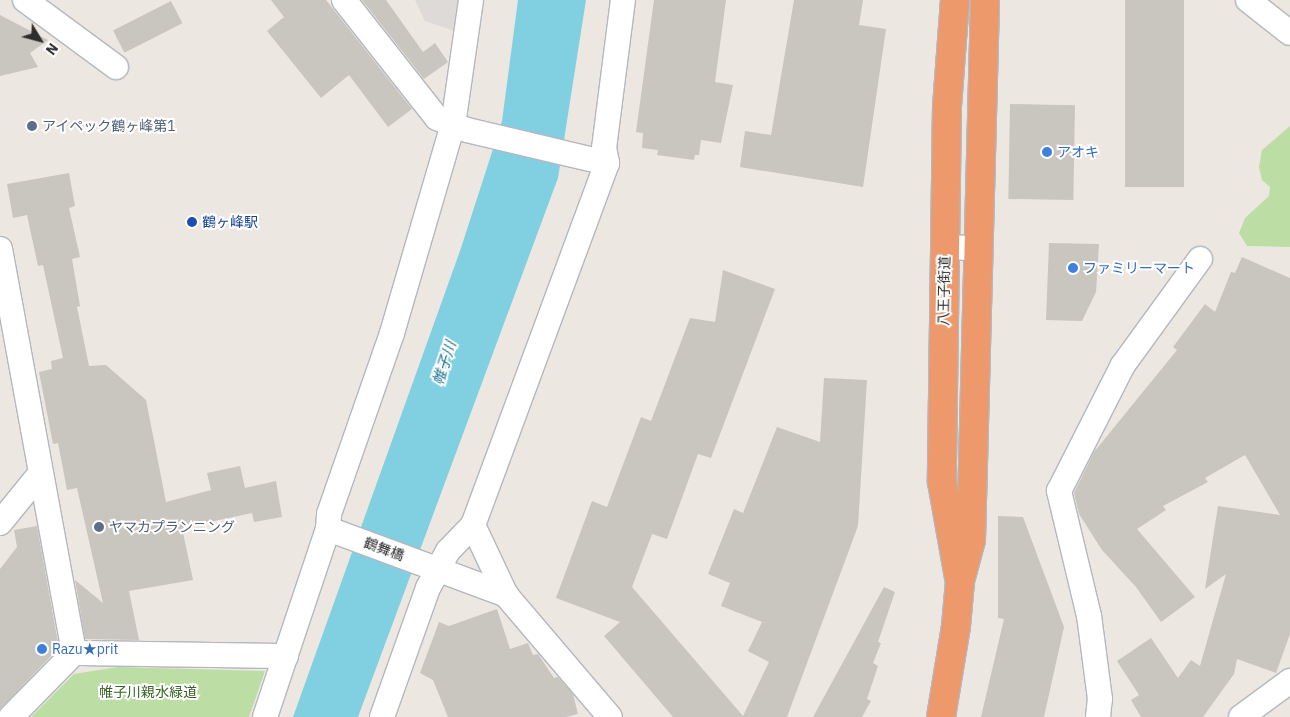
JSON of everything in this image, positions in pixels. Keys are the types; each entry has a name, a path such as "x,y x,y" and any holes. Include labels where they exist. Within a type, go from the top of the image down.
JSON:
{"highway":[{"name":"八王子街道","path":"955,0 948,106 944,247 942,482 960,581"},
{"name":"八王子街道","path":"940,717 956,626 960,581 971,540 974,480 977,248 985,0"}],"street":[{"path":"25,0 116,67"},
{"path":"344,0 437,118 460,127 607,164"},
{"path":"265,717 286,656 334,531 329,514 392,333 460,127 471,0"},
{"path":"382,717 428,588 433,567 473,525 607,164 604,148 623,0"},
{"path":"1248,0 1290,33"},
{"path":"944,247 977,248"},
{"path":"0,249 74,653"},
{"path":"1098,717 1100,699 1089,616 1059,491 1123,365 1200,259"},
{"path":"0,523 40,474"},
{"path":"473,525 506,595 610,717"},
{"name":"鶴舞橋","path":"334,531 506,595"},
{"path":"11,717 74,653 286,656"},
{"path":"1242,717 1290,681"}],"green space":[{"path":"1290,126 1290,247 1247,246 1239,233 1245,218 1269,196 1270,187 1262,180 1259,167 1262,150"},
{"name":"帷子川親水緑道","path":"118,667 265,671 249,717 31,717 74,674"}],"shaded area":[{"path":"415,0 471,0 466,35 425,21"}],"water":[{"name":"帷子川","path":"518,0 586,0 558,178 358,717 293,717 461,248 502,121"}],"building":[{"path":"271,0 326,0 412,109 388,127 349,75 321,98 267,31 284,17"},
{"path":"362,0 386,0 423,52 435,43 448,62 424,79"},
{"path":"654,0 726,0 715,82 733,85 721,143 701,140 699,155 695,155 694,160 657,155 658,150 642,148 643,133 636,132"},
{"path":"794,0 863,0 859,25 886,29 863,187 740,167 745,131 771,135"},
{"path":"1125,0 1184,0 1184,187 1125,187"},
{"path":"171,1 182,23 124,53 113,31"},
{"path":"0,15 48,40 30,53 38,67 0,76"},
{"path":"1010,104 1075,105 1073,200 1008,199"},
{"path":"69,173 75,206 69,208 80,257 72,259 80,306 77,307 89,366 106,365 146,400 166,502 211,490 207,473 240,466 245,488 276,481 282,517 254,522 252,513 182,528 193,580 129,591 139,640 85,639 75,580 103,603 77,488 67,490 58,443 53,444 39,372 52,369 51,361 63,358 43,265 38,266 27,215 13,218 7,184"},
{"name":"ファミリーマート","path":"1049,243 1099,244 1096,292 1082,321 1046,320"},
{"path":"1242,257 1290,278 1290,634 1276,673 1237,659 1234,674 1203,717 1141,717 1131,700 1139,695 1117,661 1151,638 1178,678 1191,660 1200,666 1226,574 1205,589 1218,506 1280,515 1245,455 1205,478 1208,482 1163,506 1166,510 1137,529 1195,597 1161,622 1136,587 1102,550 1079,514 1074,493 1094,452 1177,350 1173,347 1205,304 1215,312 1231,272 1235,273"},
{"path":"723,270 775,289 711,458 698,454 667,539 652,534 632,587 743,716 769,662 748,651 762,622 721,606 730,583 708,574 734,509 743,513 777,427 820,442 824,378 867,380 858,526 787,717 673,717 604,636 620,622 556,598 592,501 607,507 641,417 651,421 690,318 715,322"},
{"path":"998,516 1023,517 1064,627 1044,717 981,717 1004,619 998,618"},
{"path":"37,526 59,648 0,709 0,569 17,547 14,530"},
{"path":"884,587 895,592 878,642 881,643 873,663 878,666 867,699 871,701 862,717 813,717"},
{"path":"497,609 510,649 528,643 533,655 538,654 554,678 558,677 573,694 578,714 566,717 448,717 433,680 420,673 439,622 449,626"}],"place":[{"name":"アイペック鶴ヶ峰第1","path":"32,126"},
{"name":"アオキ","path":"1047,152"},
{"name":"鶴ヶ峰駅","path":"192,222"},
{"name":"ファミリーマート","path":"1073,268"},
{"name":"ヤマカプランニング","path":"99,527"},
{"name":"Razu★prit","path":"42,649"}]}
